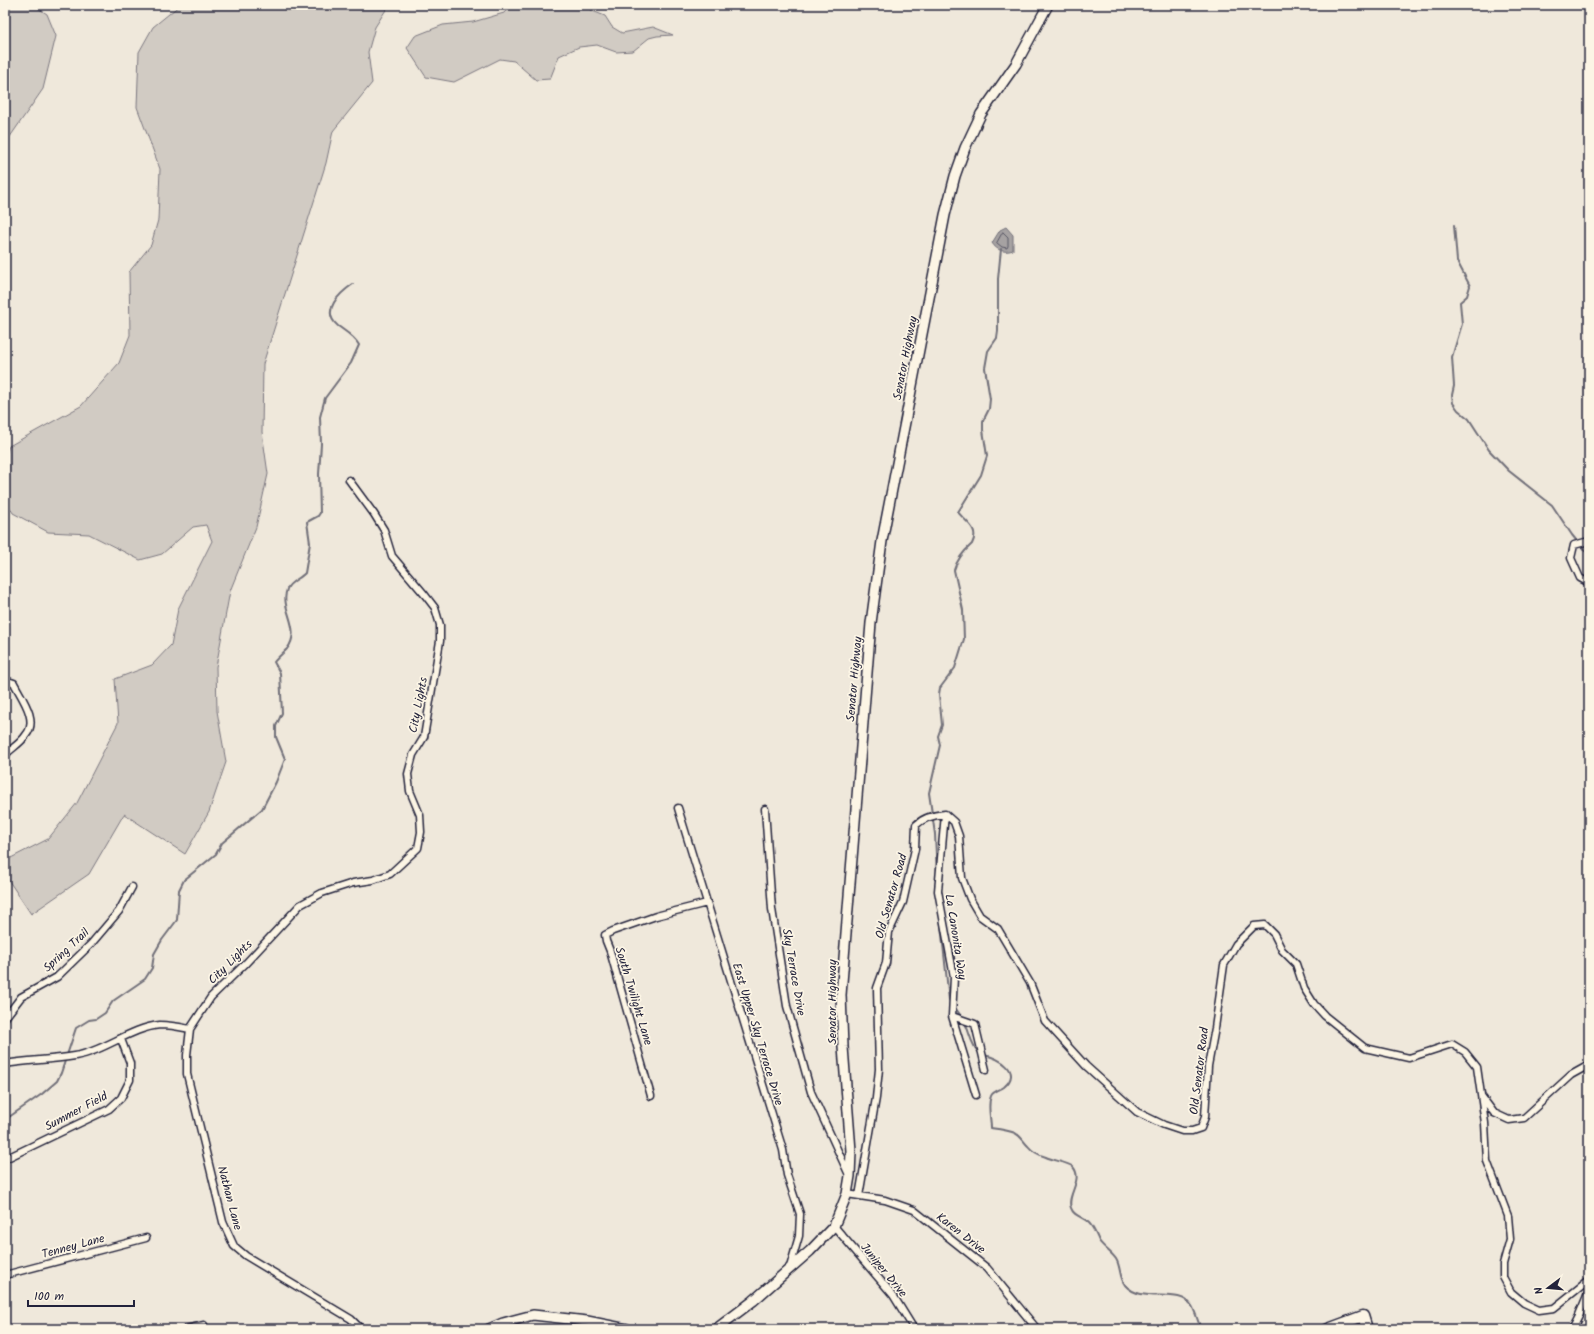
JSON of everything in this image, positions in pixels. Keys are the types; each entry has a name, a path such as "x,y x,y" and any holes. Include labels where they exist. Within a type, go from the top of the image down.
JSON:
{"main road":[{"path":"1328,1329 1363,1316 1367,1329"}],"street":[{"name":"Senator Highway","path":"716,1329 753,1301 810,1251 834,1226 847,1194 850,1176 851,1151 843,1048 841,995 871,623 882,541 945,215 954,176 964,148 981,114 1016,64 1048,5"},
{"name":"City Lights","path":"190,1029 211,997 246,963 300,905 322,893 353,883 374,880 390,874 418,848 421,832 420,816 410,791 408,774 413,755 424,737 440,641 440,625 435,608 392,556 384,530 349,480"},
{"path":"1589,541 1574,545 1571,558 1580,578 1589,583"},
{"path":"5,680 14,683 29,712 30,725 27,735 5,754"},
{"name":"East Upper Sky Terrace Drive","path":"678,808 783,1150 787,1175 800,1214 798,1236 790,1267"},
{"name":"Sky Terrace Drive","path":"765,810 772,909 786,1006 811,1092 850,1176"},
{"name":"La Canonita Way","path":"945,814 938,891 954,977 952,1016 976,1095"},
{"name":"Old Senator Road","path":"859,1196 876,1098 879,1069 877,988 886,963 889,932 902,902 915,849 916,825 920,821 932,815 945,814 954,822 959,836 962,878 970,899 980,916 998,929 1030,983 1045,1021 1086,1066 1138,1112 1182,1131 1192,1131 1201,1128 1205,1117 1208,1066 1224,965 1236,944 1254,926 1265,925 1274,934 1282,950 1296,964 1304,988 1314,1004 1325,1016 1365,1048 1409,1058 1452,1044 1465,1052 1477,1067 1485,1123 1487,1161 1508,1216 1510,1239 1503,1264 1504,1277 1512,1292 1524,1303 1539,1310 1554,1308 1589,1280"},
{"name":"Spring Trail","path":"5,1018 21,998 57,977 91,944 119,911 132,887"},
{"name":"South Twilight Lane","path":"651,1096 605,935 656,916 707,904"},
{"path":"952,1016 975,1024 986,1070"},
{"path":"5,1064 28,1060 74,1056 97,1050 143,1029 160,1026 176,1026 190,1029"},
{"name":"Nathan Lane","path":"190,1029 187,1055 187,1074 223,1222 234,1246 246,1256 351,1319 361,1329"},
{"name":"Summer Field","path":"5,1160 109,1109 121,1098 130,1080 130,1063 121,1038"},
{"path":"1480,1095 1494,1113 1509,1120 1524,1118 1571,1075 1589,1065"},
{"name":"Karen Drive","path":"847,1194 884,1200 914,1210 987,1268 1037,1329"},
{"name":"Juniper Drive","path":"834,1226 893,1295 914,1329"},
{"name":"Tenney Lane","path":"5,1275 146,1238"},
{"path":"1572,1329 1580,1315 1589,1291"},
{"path":"489,1329 503,1323 533,1315 587,1321 627,1329"},
{"path":"186,1329 204,1325"}],"shaded area":[{"path":"5,5 33,5 47,14 56,36 43,89 5,144"},
{"path":"180,5 389,5 375,27 368,52 372,83 333,131 326,163 263,364 262,432 268,474 256,527 230,591 216,667 217,711 226,762 209,812 185,854 124,814 89,874 31,914 5,875 5,861 48,839 77,803 118,723 115,679 152,665 171,645 178,609 212,541 206,525 193,527 162,554 140,560 89,534 48,532 13,513 5,499 5,457 9,446 81,406 119,363 130,335 129,272 151,245 158,220 160,169 137,107 139,52 153,27"},
{"path":"511,5 590,5 590,10 605,16 612,27 622,33 653,27 673,35 649,38 633,51 616,52 597,45 579,47 559,56 550,79 536,80 514,61 500,59 454,82 426,77 407,48 415,36 443,25 473,22 504,13"}],"water":[{"path":"1006,227 1013,235 1013,250 1001,251 992,243 1000,230"}],"waterway":[{"path":"1454,225 1457,261 1470,286 1467,296 1460,302 1462,324 1452,357 1454,386 1452,395 1453,403 1458,410 1469,419 1489,450 1509,471 1552,505 1572,535 1589,554"},
{"path":"937,876 935,834 929,793 940,745 938,736 942,725 939,694 940,688 955,668 964,639 963,610 954,570 961,556 972,544 974,534 971,526 958,512 981,475 987,456 983,421 989,409 990,399 985,368 988,351 997,338 998,331 998,279 1001,249"},
{"path":"5,1121 57,1081 76,1028 105,1013 113,1001 145,979 152,968 154,954 162,940 177,920 179,890 184,880 216,854 222,843 262,809 276,782 285,759 276,737 276,726 282,713 280,673 274,662 287,649 291,642 293,634 292,626 285,596 288,586 305,573 310,543 307,522 318,516 320,513 320,417 325,398 351,363 359,345 352,337 338,326 333,320 331,314 331,308 338,297 353,284"},
{"path":"940,916 949,1000 951,1003"},
{"path":"954,1006 963,1019"},
{"path":"965,1023 973,1043 980,1054"},
{"path":"984,1055 1002,1062 1007,1066 1011,1076 1004,1087 991,1096 989,1108 991,1128 1015,1133 1036,1153 1073,1167 1077,1177 1070,1203 1072,1211 1091,1225 1099,1241 1116,1259 1125,1285 1132,1291 1141,1294 1178,1297 1186,1300 1192,1306 1201,1329"}]}
